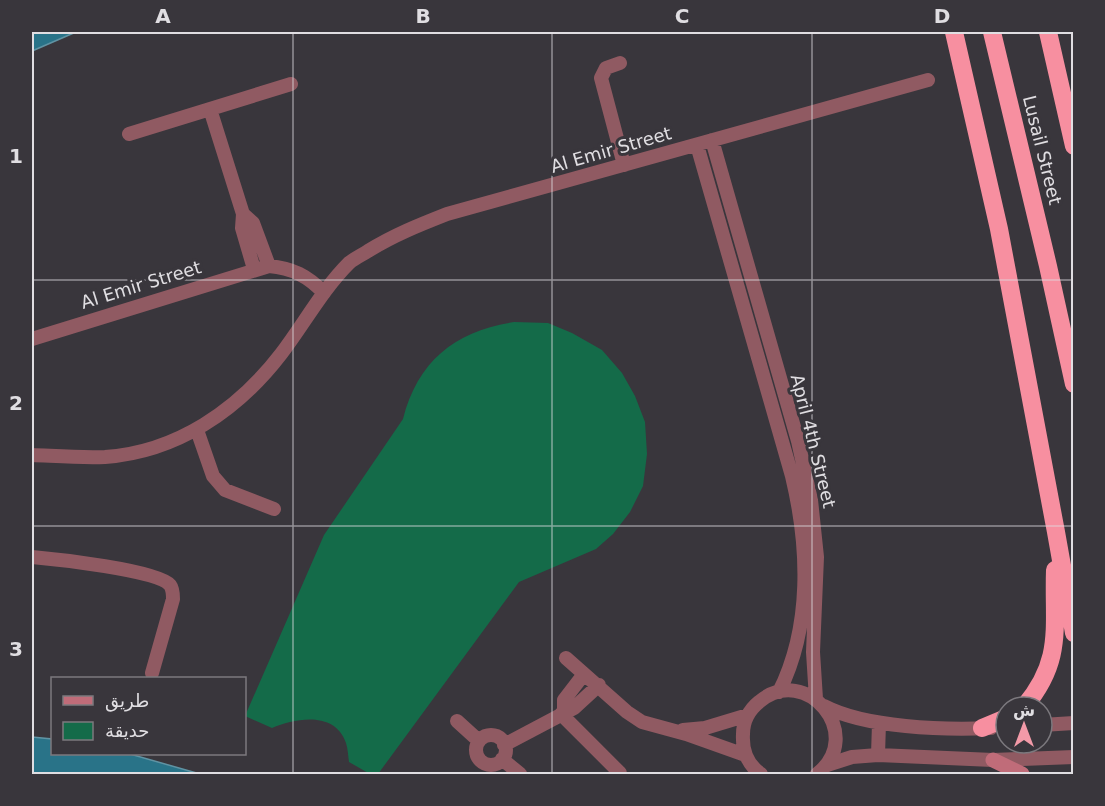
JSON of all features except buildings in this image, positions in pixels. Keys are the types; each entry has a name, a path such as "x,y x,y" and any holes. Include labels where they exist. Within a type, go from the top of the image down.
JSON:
{"highway":[{"path":"954,32 999,229 1074,633"},
{"name":"Lusail Street","path":"992,32 1074,384"},
{"name":"Lusail Street","path":"1048,32 1074,146"},
{"path":"1056,532 1074,590"},
{"path":"1034,695 1052,657 1055,640 1056,532"},
{"path":"982,728 994,723"}],"main road":[{"path":"993,760 1022,774"}],"street":[{"path":"620,63 606,68 601,78 624,165"},
{"name":"Al Emir Street","path":"32,455 106,457 149,449 197,430 253,388 281,354 324,293 351,262 405,230 447,214 928,80"},
{"path":"129,134 291,84"},
{"path":"210,109 243,214 242,228 254,269"},
{"name":"April 4th Street","path":"712,140 806,470 814,519 810,575 813,652 819,702 832,720 836,739 834,748 822,770"},
{"name":"April 4th Street","path":"697,145 798,500 810,575 798,640 779,692"},
{"path":"243,214 253,223 269,266"},
{"name":"Al Emir Street","path":"32,339 269,266 294,270 324,293"},
{"path":"754,340 768,336"},
{"path":"197,430 213,476 225,490 274,509"},
{"path":"32,557 73,560 105,566 143,574 168,583 173,598 152,673"},
{"path":"566,658 627,712 642,722 745,755"},
{"path":"562,713 566,697 584,674"},
{"path":"520,774 503,752 498,737 488,735 479,741 476,752 481,761 492,764 503,752 562,713 577,706 599,685"},
{"path":"761,774 751,765 745,755 742,735 748,715 761,700 779,692 798,692 850,717 879,723 994,728"},
{"path":"562,713 620,773"},
{"path":"663,728 698,729 748,715"},
{"path":"457,722 479,741"},
{"path":"878,754 879,723"},
{"path":"1054,724 1074,723"},
{"path":"822,770 852,757 878,754 993,760 1074,757"}],"green space":[{"path":"514,322 548,323 602,350 622,373 635,396 645,422 647,454 643,486 630,512 613,534 596,549 519,582 378,774 370,774 349,762 347,745 341,733 333,726 314,720 303,720 272,728 246,716 246,714 324,535 403,419 419,380 429,365 457,341 493,326"}],"water":[{"path":"32,32 76,32 32,51"},
{"path":"32,737 51,739 51,755 134,755 200,774 32,774"}]}
